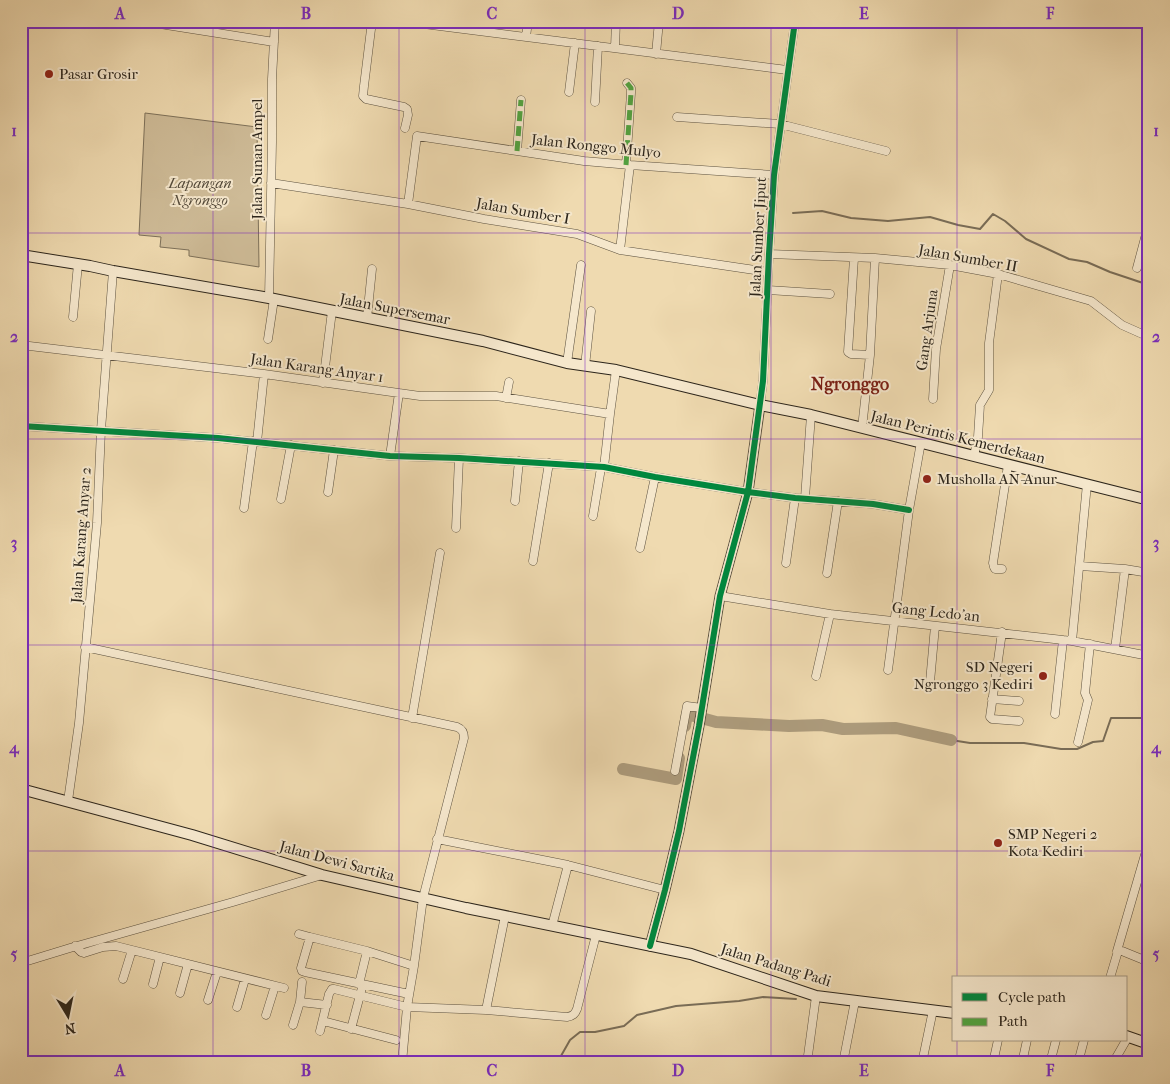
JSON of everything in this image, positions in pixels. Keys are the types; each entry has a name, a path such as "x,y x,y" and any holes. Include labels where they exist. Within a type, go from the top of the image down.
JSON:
{"main road":[{"name":"Jalan Supersemar","path":"21,255 272,298 496,344 567,363 616,370 760,404"},
{"name":"Jalan Perintis Kemerdekaan","path":"760,404 921,442 1149,500"},
{"name":"Jalan Dewi Sartika","path":"21,789 192,835 322,875 650,946"},
{"name":"Jalan Padang Padi","path":"650,946 697,956 816,996 952,1013"},
{"path":"1128,1037 1149,1044"}],"street":[{"path":"141,21 274,42"},
{"name":"Jalan Sunan Ampel","path":"268,338 272,298 272,79 275,21"},
{"path":"372,21 364,96 366,99 407,109 406,128"},
{"path":"400,21 787,70"},
{"path":"526,37 528,21"},
{"path":"615,48 616,21"},
{"path":"656,54 659,21"},
{"name":"Jalan Sumber Jiput","path":"760,404 763,381 774,175 795,21"},
{"path":"569,92 575,44"},
{"path":"595,102 598,46"},
{"path":"620,250 628,165 631,88 627,83"},
{"path":"517,151 521,100"},
{"path":"677,117 780,124 886,151"},
{"name":"Jalan Ronggo Mulyo","path":"408,204 417,136 560,158 628,165 774,175"},
{"name":"Jalan Sumber I","path":"271,183 408,204 577,234 620,250 768,272"},
{"path":"1137,268 1149,222"},
{"name":"Jalan Sumber II","path":"769,254 875,258 950,265 998,274 1091,301 1122,325 1149,337"},
{"path":"854,258 848,352 870,356"},
{"path":"862,428 870,356 875,258"},
{"path":"73,317 78,264"},
{"name":"Gang Arjuna","path":"933,399 936,349 950,265"},
{"path":"567,363 581,266"},
{"path":"367,318 372,269"},
{"name":"Jalan Karang Anyar 2","path":"68,801 79,723 98,523 101,430 113,271"},
{"path":"974,456 978,437 980,405 989,390 989,343 998,274"},
{"path":"768,290 830,294"},
{"path":"323,383 332,311"},
{"path":"585,366 591,311"},
{"name":"Jalan Karang Anyar 1","path":"21,345 264,374 420,396 496,396 610,414"},
{"path":"593,516 603,468 616,370"},
{"path":"244,508 264,374"},
{"path":"506,398 509,382"},
{"path":"390,456 399,393"},
{"path":"650,946 666,890 679,831 702,710 720,596 748,492 760,404"},
{"path":"805,498 811,415"},
{"path":"21,426 174,434 390,456 549,463 603,468 748,492 873,504 909,510"},
{"path":"888,670 909,510 921,442"},
{"path":"281,499 291,445"},
{"path":"328,492 334,450"},
{"path":"456,528 458,458"},
{"path":"515,501 519,462"},
{"path":"533,561 549,463"},
{"path":"1002,569 995,569 993,563 1008,465"},
{"path":"640,548 655,477"},
{"path":"1072,641 1087,484"},
{"path":"786,563 795,498"},
{"path":"827,572 838,501"},
{"path":"412,718 440,554"},
{"path":"1080,566 1149,572"},
{"path":"1115,649 1125,569"},
{"name":"Gang Ledo'an","path":"720,596 830,614 1072,641 1149,656"},
{"path":"816,676 830,614"},
{"path":"930,682 935,626"},
{"path":"1002,632 990,717 991,719 1019,721"},
{"path":"1056,714 1063,640"},
{"path":"1078,742 1088,700 1085,693 1090,644"},
{"path":"85,647 457,727 462,730 464,735 423,898 407,1007 402,1063"},
{"path":"992,699 1019,701"},
{"path":"675,771 687,706 702,710"},
{"path":"437,839 568,864 666,890"},
{"path":"1111,976 1149,841"},
{"path":"552,926 568,864"},
{"path":"21,963 322,875"},
{"path":"486,1010 505,916"},
{"path":"299,934 367,951 414,966"},
{"path":"320,1031 329,994 334,989 407,1007 572,1016 577,1008 596,935"},
{"path":"310,937 301,968 302,971 409,994"},
{"path":"75,946 84,953 103,947 116,946 279,987 266,1015"},
{"path":"124,979 132,950"},
{"path":"351,1028 360,996 367,951"},
{"path":"1117,951 1122,951 1149,962"},
{"path":"153,984 160,957"},
{"path":"180,994 188,964"},
{"path":"208,1000 217,972"},
{"path":"237,1007 245,979"},
{"path":"293,1025 300,1002 302,982"},
{"path":"807,1063 816,996"},
{"path":"844,1063 855,1001"},
{"path":"300,1002 327,1005"},
{"path":"922,1063 933,1010"},
{"path":"323,1021 396,1040"},
{"path":"993,1063 998,1042"},
{"path":"1022,1063 1027,1042"},
{"path":"1050,1063 1055,1042"},
{"path":"1078,1063 1083,1042"},
{"path":"1112,1063 1124,1042"}],"green space":[{"name":"Lapangan Ngronggo","path":"145,113 257,127 259,267 189,256 189,250 160,247 161,237 139,235"}],"waterway":[{"path":"793,213 822,211 851,218 888,221 930,217 980,229 993,214 1005,221 1026,239 1069,259 1087,262 1143,283 1149,288"},
{"path":"685,726 687,714 716,722 789,726 822,725 843,729 896,728 951,740"},
{"path":"951,740 970,743 1024,743 1061,749 1077,749 1093,742 1103,741 1111,718 1149,718"},
{"path":"623,769 676,779 679,758"},
{"path":"557,1063 570,1040 580,1032 595,1032 624,1026 637,1015 676,1006 739,1001 763,997 796,999"}],"marked path":[{"path":"626,165 631,93 631,88 627,83"},
{"path":"517,151 521,100"}],"cycle path":[{"path":"650,946 679,831 699,726 720,596 748,492 763,381 774,175 795,21"},
{"path":"21,426 218,438 390,456 459,458 604,467 748,492 873,504 909,510"}],"place":[{"name":"Pasar Grosir","path":"49,74"},
{"name":"Musholla AN-Anur","path":"927,479"},
{"name":"SD Negeri Ngronggo 3 Kediri","path":"1043,676"},
{"name":"SMP Negeri 2 Kota Kediri","path":"998,843"}],"district":[{"name":"Ngronggo","path":"850,384"}]}
